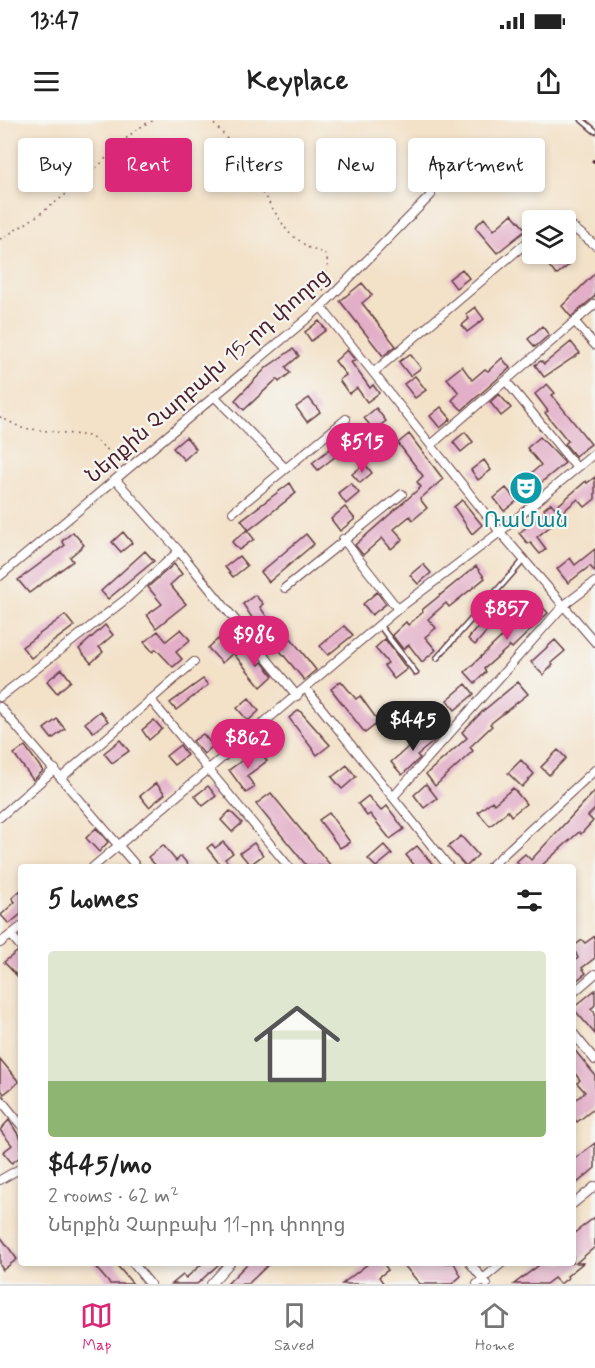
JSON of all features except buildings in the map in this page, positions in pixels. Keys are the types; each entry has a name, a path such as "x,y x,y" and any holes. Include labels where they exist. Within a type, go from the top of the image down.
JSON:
{"street":[{"name":"Ներքին Չարբախ 15-րդ փողոց","path":"0,576 321,307 431,195"},
{"path":"576,232 595,245"},
{"path":"374,372 522,246"},
{"path":"432,444 595,304"},
{"path":"321,307 500,532 595,642"},
{"path":"575,322 595,345"},
{"path":"506,381 577,468"},
{"path":"214,396 285,468"},
{"path":"232,512 346,419"},
{"path":"97,864 398,609 500,532 595,453"},
{"path":"116,480 179,551 297,696"},
{"path":"285,588 402,494"},
{"path":"344,539 398,609"},
{"path":"0,697 126,599 179,551"},
{"path":"393,796 563,606 595,582"},
{"path":"61,778 194,662"},
{"path":"306,689 447,864"},
{"path":"150,699 286,864"},
{"path":"0,707 134,864"},
{"path":"0,817 55,769"},
{"path":"493,864 595,770"},
{"path":"0,943 18,929"},
{"path":"11,935 18,943"},
{"path":"576,990 595,974"},
{"path":"576,1037 595,1060"},
{"path":"0,1099 18,1121"},
{"path":"0,1180 18,1170"},
{"path":"576,1202 595,1186"},
{"path":"136,1266 150,1284"},
{"path":"211,1284 227,1266"},
{"path":"472,1266 482,1282 499,1266"}],"lane":[{"path":"582,120 595,131"},
{"path":"437,658 525,560"},
{"path":"379,626 416,673"}],"path":[{"path":"0,238 72,188 126,140 156,120"},
{"path":"210,120 225,136 288,232 309,248 325,254 328,263 321,307"},
{"path":"0,417 22,428 90,436 129,466"}],"place":[{"name":"ՌաՄան","path":"526,488"}]}
